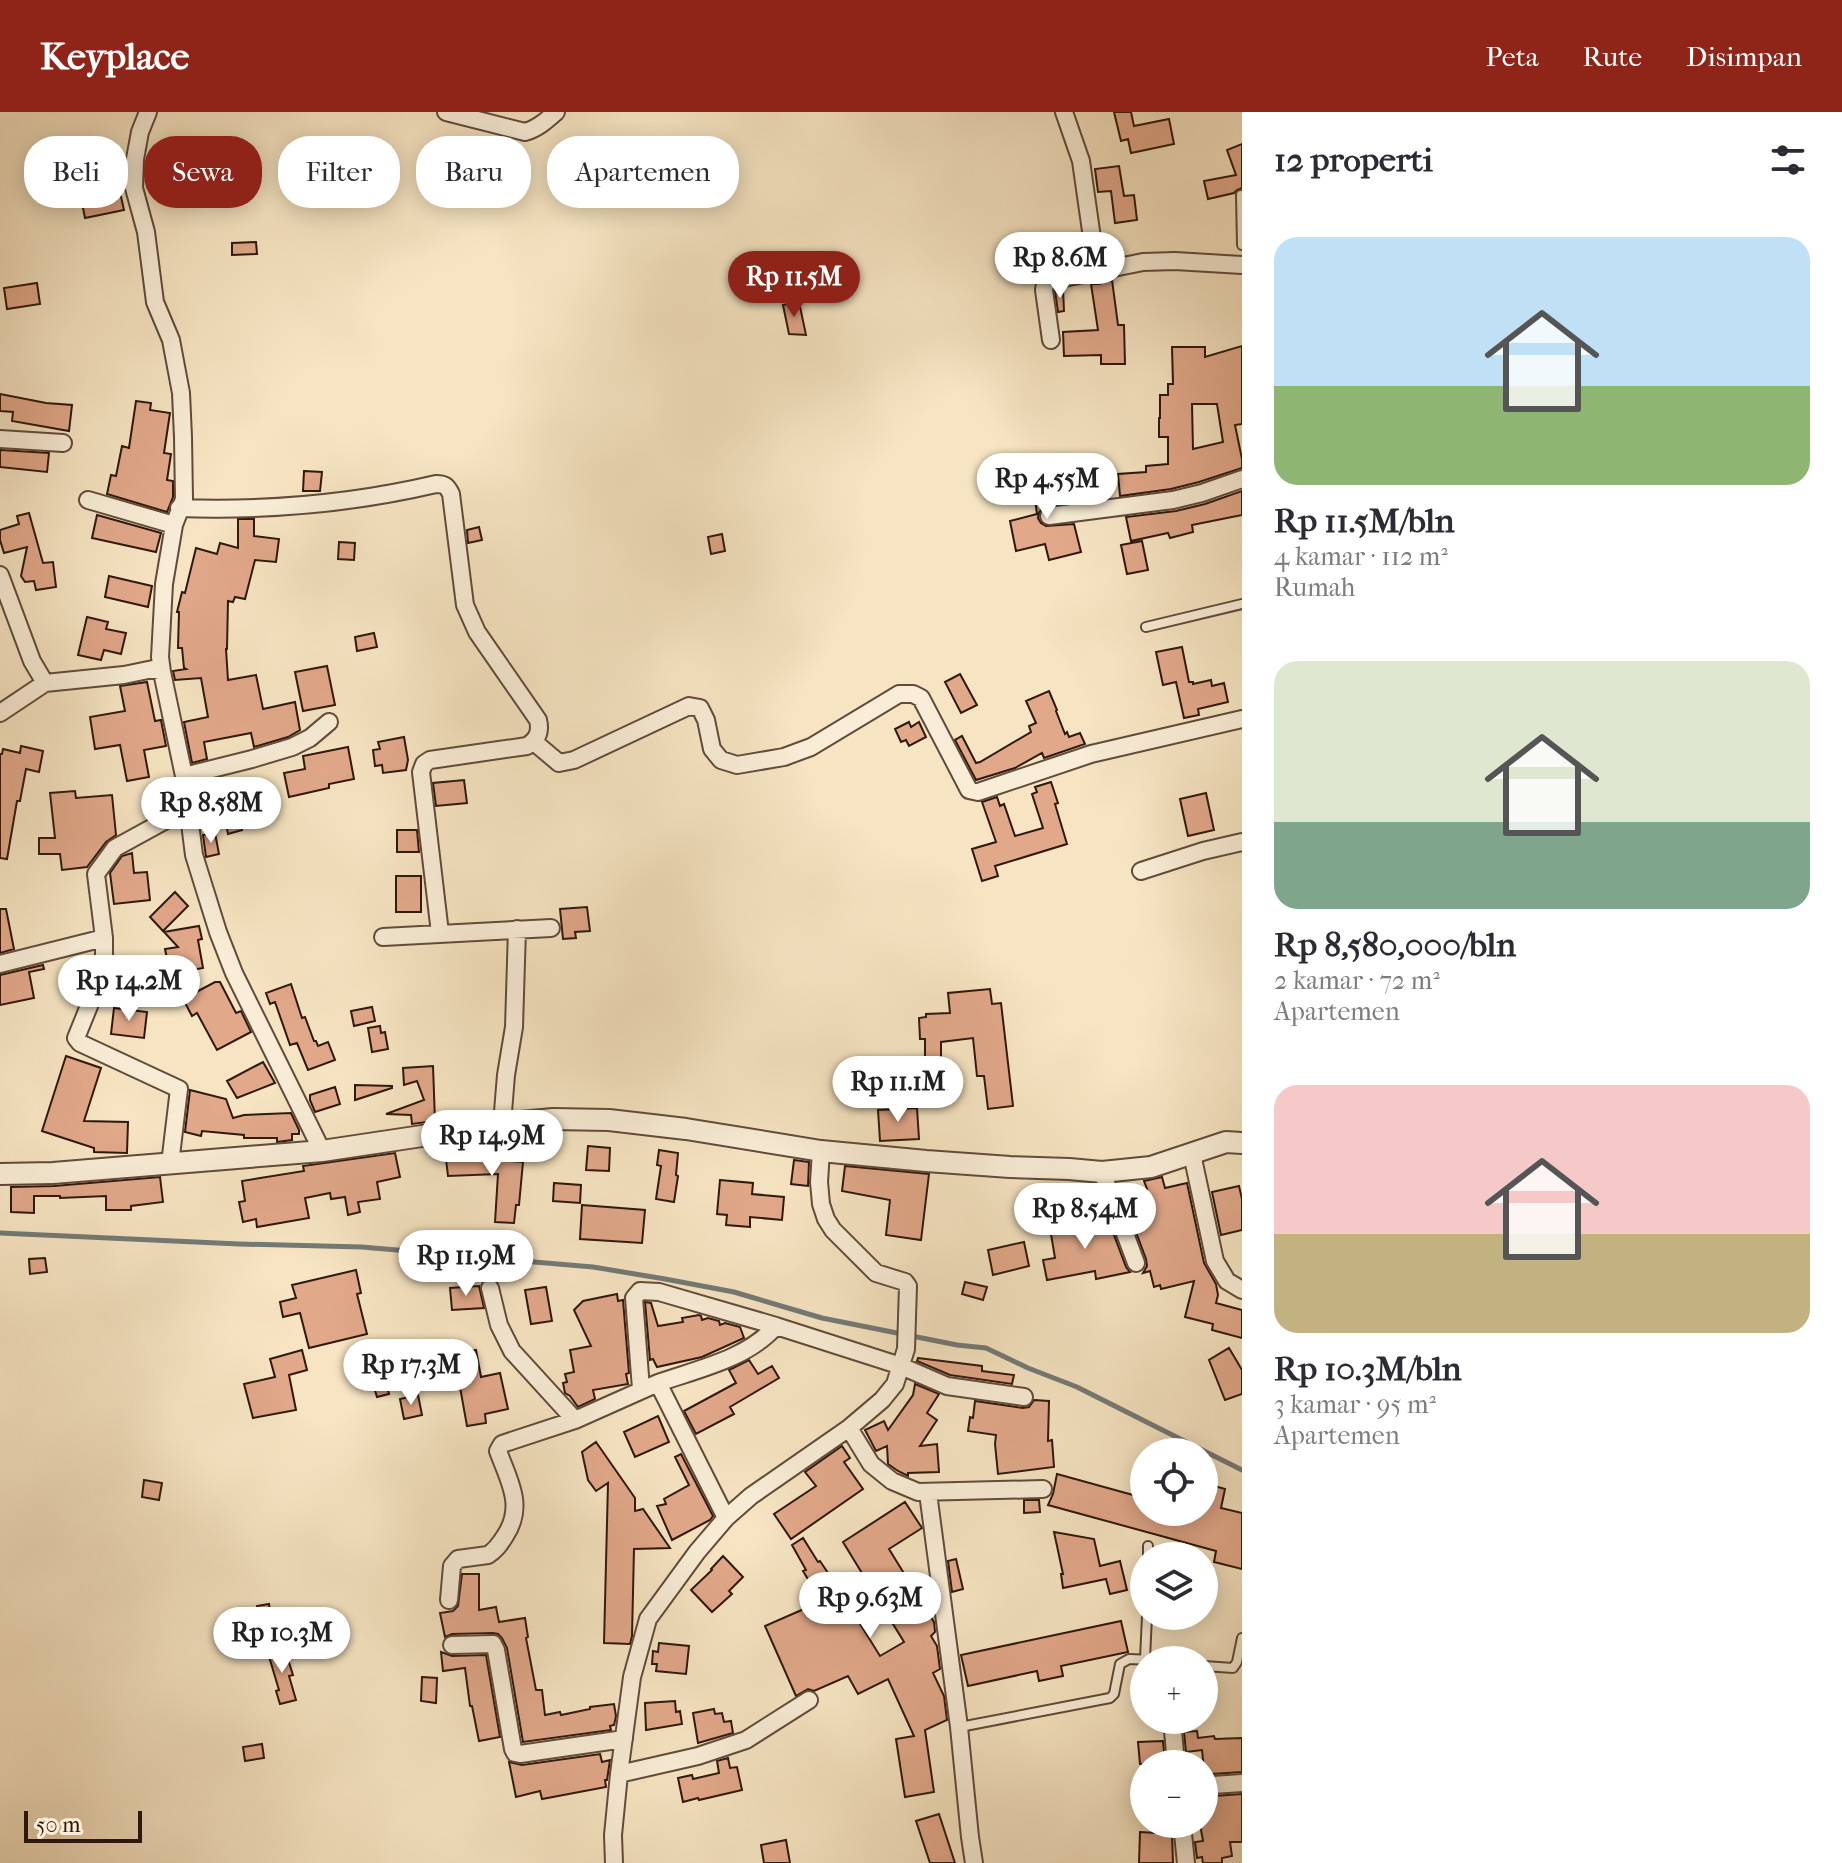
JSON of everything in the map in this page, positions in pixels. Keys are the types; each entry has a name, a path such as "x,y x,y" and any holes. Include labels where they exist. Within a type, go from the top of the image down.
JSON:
{"street":[{"path":"148,112 135,159 134,188 146,232 155,302 171,340 181,393 184,499 177,517 164,584 160,646 162,672 184,776 194,855 218,932 234,973 322,1151"},
{"path":"446,112 525,132 556,112"},
{"path":"1064,112 1081,161 1097,273"},
{"path":"1051,340 1044,290 1049,281 1143,262 1242,265"},
{"path":"0,439 63,443"},
{"path":"1049,516 1173,500 1242,479"},
{"path":"88,500 177,517 227,510 328,504 443,484 448,487 465,605 470,619 538,720 540,729 534,742 527,746 430,760 424,764 421,772 440,933"},
{"path":"0,575 32,661 45,683"},
{"path":"0,713 45,683 153,669 162,672"},
{"path":"534,742 559,763 574,760 689,706 700,708 712,749 721,760 737,765 784,757 811,747 899,694 913,694 921,698 969,790 978,792 1091,754 1242,719"},
{"path":"184,776 292,747 310,738 329,722"},
{"path":"170,1164 179,1089 80,1043 76,1038 104,969 104,938 96,874 115,848 188,808"},
{"path":"1141,871 1242,842"},
{"path":"383,937 551,928"},
{"path":"502,1124 514,1027 517,929"},
{"path":"0,964 104,938"},
{"path":"0,1174 53,1173 322,1151 553,1119 609,1120 686,1129 821,1151 1102,1172 1151,1167 1234,1142"},
{"path":"614,1863 613,1835 632,1677 648,1619 726,1518 751,1496 849,1428 882,1400 895,1384 903,1357 908,1288 905,1282 876,1273 826,1219 819,1182 821,1151"},
{"path":"1192,1154 1215,1261 1227,1281 1242,1290"},
{"path":"1102,1172 1136,1263"},
{"path":"490,1288 499,1325 512,1351 575,1420"},
{"path":"641,1389 634,1298 640,1291 659,1292 782,1329 903,1357 947,1386 1024,1397"},
{"path":"449,1600 455,1562 492,1553 509,1530 515,1501 498,1451 502,1444 575,1420 641,1389 660,1388 744,1351 782,1329"},
{"path":"660,1388 726,1518"},
{"path":"849,1428 871,1464 892,1481 910,1490 928,1493 1043,1489"},
{"path":"928,1493 974,1863"},
{"path":"452,1645 493,1644 515,1753 624,1739"},
{"path":"619,1774 698,1756 746,1740 809,1700"},
{"path":"1218,1785 1242,1783"},
{"path":"1183,1838 1186,1863"}],"lane":[{"path":"1241,195 1242,245"},
{"path":"1146,627 1242,604"},
{"path":"1218,1667 1233,1668 1242,1638"},
{"path":"959,1727 1110,1698 1114,1694 1120,1664 1130,1659"}],"building":[{"path":"1114,112 1131,112 1134,126 1169,119 1174,144 1131,153 1128,139 1121,141"},
{"path":"1242,144 1242,188 1208,199 1204,181 1236,175 1227,150"},
{"path":"1119,166 1124,196 1134,195 1137,220 1115,223 1111,191 1098,192 1095,169"},
{"path":"83,208 124,208 124,210 85,218"},
{"path":"256,242 257,254 232,255 232,243"},
{"path":"1112,280 1118,325 1124,325 1125,364 1101,364 1101,355 1064,356 1063,332 1098,330 1091,284"},
{"path":"37,283 40,304 7,309 4,288"},
{"path":"1063,289 1064,311 1058,312 1055,291"},
{"path":"799,302 806,335 789,334 783,305"},
{"path":"1242,346 1242,424 1235,425 1242,468 1171,489 1120,496 1118,474 1146,472 1146,466 1168,464 1168,437 1159,437 1159,418 1160,395 1168,395 1168,384 1173,384 1172,347 1205,347 1205,357","holes":["1192,404 1217,404 1223,442 1193,449"]},
{"path":"0,394 72,405 69,431 12,421 13,412 0,411"},
{"path":"136,401 151,403 150,410 170,413 164,453 171,454 167,480 173,481 173,497 167,512 107,494 111,475 116,476 122,446 129,448"},
{"path":"0,450 49,453 47,472 0,467"},
{"path":"304,471 322,472 320,491 303,491"},
{"path":"1064,473 1068,502 1043,507 1038,518 1046,526 1074,524 1081,552 1049,560 1045,544 1016,551 1010,521 1037,514 1032,477"},
{"path":"1242,491 1242,515 1192,525 1193,532 1170,538 1168,533 1131,541 1126,517 1176,511"},
{"path":"29,513 43,563 53,562 56,587 36,590 34,581 25,582 21,576 27,547 4,553 0,530 19,524 17,516"},
{"path":"97,515 161,533 156,552 92,538"},
{"path":"238,519 254,519 254,536 279,539 276,562 255,560 245,599 235,597 233,602 228,601 228,680 256,675 263,709 295,702 300,730 288,737 254,747 251,733 204,742 207,759 192,763 184,722 208,717 201,678 175,680 173,671 186,669 182,648 178,648 177,612 196,548 217,554 220,543 238,548"},
{"path":"479,527 482,540 468,543 467,530"},
{"path":"722,534 725,551 711,554 708,537"},
{"path":"1142,541 1148,570 1127,574 1121,545"},
{"path":"339,542 355,543 354,560 338,559"},
{"path":"109,576 152,586 148,607 105,597"},
{"path":"87,617 108,622 106,629 126,633 121,654 104,650 101,660 78,655"},
{"path":"374,633 377,647 357,651 355,637"},
{"path":"1182,647 1189,682 1211,680 1212,686 1224,683 1228,702 1198,709 1199,715 1184,718 1176,682 1163,685 1156,652"},
{"path":"327,666 335,705 303,711 295,672"},
{"path":"960,674 977,705 961,713 945,682"},
{"path":"147,682 155,721 161,720 166,746 144,750 149,777 127,781 120,745 95,749 90,717 125,711 120,686"},
{"path":"1049,691 1065,734 1067,732 1069,737 1080,733 1085,744 1044,758 1042,753 1015,768 976,780 955,740 962,736 976,763 980,762 1031,732 1029,726 1036,723 1026,701"},
{"path":"909,722 911,727 919,722 926,737 909,746 906,740 901,742 895,729"},
{"path":"404,737 408,760 406,770 383,773 382,765 375,766 373,750 380,749 378,742"},
{"path":"21,746 43,751 39,772 26,769 7,859 0,858 0,754 3,749 20,753"},
{"path":"348,747 354,779 289,797 284,773 305,769 303,756"},
{"path":"464,780 467,803 436,806 433,783"},
{"path":"1051,782 1067,844 995,866 998,876 982,881 972,849 996,842 982,802 997,797 1000,806 1004,804 1015,836 1043,828 1032,794 1037,792 1035,787"},
{"path":"239,784 240,789 254,786 255,793 261,792 265,811 246,815 247,822 240,823 242,830 228,834 219,788"},
{"path":"75,791 76,798 112,795 116,835 106,842 87,867 62,870 60,854 39,854 39,838 55,838 50,793"},
{"path":"1206,793 1214,830 1188,836 1180,799"},
{"path":"397,830 417,830 419,852 397,852"},
{"path":"215,833 219,854 206,857 203,835"},
{"path":"132,853 134,873 147,872 150,900 114,904 110,873 122,856"},
{"path":"396,876 421,876 421,912 396,912"},
{"path":"175,892 188,906 163,931 150,917"},
{"path":"587,907 590,931 575,932 576,938 563,939 560,909"},
{"path":"0,909 6,909 14,949 0,953"},
{"path":"199,926 203,968 170,974 165,949 178,947 164,932"},
{"path":"43,965 44,969 29,972 34,998 0,1005 0,975"},
{"path":"220,982 236,1013 241,1011 251,1032 217,1050 197,1013 192,1016 183,999"},
{"path":"291,984 302,1018 305,1017 314,1041 318,1046 328,1042 335,1060 308,1070 297,1043 290,1045 275,1002 270,1004 266,993"},
{"path":"990,989 992,1004 1001,1003 1013,1106 988,1109 984,1076 977,1076 973,1038 941,1042 941,1066 925,1066 925,1039 920,1039 919,1018 926,1017 926,1014 950,1013 948,993"},
{"path":"372,1007 375,1021 354,1026 351,1011"},
{"path":"114,1008 147,1012 144,1038 111,1034"},
{"path":"380,1026 381,1033 385,1032 388,1049 372,1052 368,1028"},
{"path":"66,1056 101,1068 84,1121 128,1122 127,1153 94,1152 94,1148 42,1131"},
{"path":"263,1062 275,1083 237,1098 227,1081"},
{"path":"433,1066 435,1121 412,1124 411,1115 386,1114 424,1100 417,1081 404,1085 403,1068"},
{"path":"355,1085 392,1086 392,1088 355,1100"},
{"path":"335,1087 340,1104 315,1112 310,1095"},
{"path":"190,1090 226,1099 233,1118 291,1113 299,1134 292,1134 292,1140 277,1142 277,1138 244,1138 244,1135 202,1131 201,1136 185,1132"},
{"path":"917,1108 919,1139 880,1141 878,1110"},
{"path":"485,1142 487,1159 523,1162 514,1223 495,1222 498,1174 448,1176 446,1159 468,1157 467,1144"},
{"path":"588,1146 610,1148 609,1171 586,1170"},
{"path":"659,1150 678,1153 674,1202 656,1199 661,1166 657,1165"},
{"path":"395,1153 400,1177 377,1182 380,1199 358,1202 360,1212 348,1215 345,1197 331,1199 330,1193 305,1198 309,1218 257,1227 256,1219 243,1222 239,1202 245,1201 242,1181 304,1171 303,1166"},
{"path":"794,1160 809,1162 808,1186 791,1184"},
{"path":"845,1166 929,1174 921,1240 886,1235 890,1200 842,1191"},
{"path":"160,1177 163,1202 131,1206 131,1210 106,1210 106,1196 34,1196 34,1213 11,1212 11,1187"},
{"path":"1162,1177 1165,1188 1187,1183 1204,1263 1216,1284 1216,1303 1242,1310 1242,1338 1212,1330 1213,1324 1185,1317 1194,1281 1161,1289 1160,1285 1154,1287 1150,1271 1143,1273 1147,1266 1146,1259 1124,1200 1149,1194 1144,1181"},
{"path":"720,1180 753,1183 752,1194 784,1197 782,1220 750,1217 750,1227 726,1225 727,1215 717,1214"},
{"path":"554,1183 581,1185 580,1203 553,1201"},
{"path":"1239,1186 1242,1230 1221,1235 1212,1192"},
{"path":"582,1205 645,1210 642,1243 580,1239"},
{"path":"1108,1219 1130,1272 1096,1279 1095,1271 1047,1280 1043,1260 1055,1258 1050,1228 1080,1222 1080,1226"},
{"path":"1024,1242 1029,1266 993,1275 988,1250"},
{"path":"45,1258 47,1272 30,1274 29,1259"},
{"path":"356,1270 361,1293 357,1294 367,1334 309,1348 300,1313 283,1317 280,1302 296,1298 292,1285"},
{"path":"965,1282 987,1287 983,1300 962,1294"},
{"path":"479,1286 484,1308 452,1310 450,1288"},
{"path":"546,1287 552,1321 531,1324 525,1290"},
{"path":"617,1294 618,1301 623,1300 628,1384 593,1390 595,1399 578,1407 565,1393 563,1383 567,1382 565,1374 574,1372 570,1350 591,1346 574,1310 583,1301"},
{"path":"645,1302 651,1303 658,1326 683,1322 682,1318 699,1315 702,1320 708,1318 719,1321 720,1325 725,1323 740,1327 744,1338 702,1357 657,1367 653,1359 650,1360"},
{"path":"1229,1348 1242,1370 1242,1394 1225,1400 1209,1360"},
{"path":"302,1350 307,1370 289,1375 296,1410 253,1418 244,1384 275,1377 270,1359"},
{"path":"476,1350 481,1377 500,1373 508,1409 485,1414 486,1423 467,1426 458,1376 450,1377 446,1355"},
{"path":"918,1358 982,1366 982,1371 1014,1375 1012,1384 950,1375 917,1361"},
{"path":"749,1360 758,1374 772,1366 779,1378 730,1407 734,1414 696,1434 684,1411 736,1383 729,1370"},
{"path":"386,1381 389,1394 377,1397 373,1384"},
{"path":"915,1384 939,1394 927,1413 937,1420 920,1446 937,1444 939,1472 908,1473 908,1476 888,1464 887,1446 876,1451 865,1430 884,1421 888,1430 913,1395"},
{"path":"418,1395 422,1415 404,1419 400,1399"},
{"path":"1034,1400 1049,1401 1048,1441 1052,1440 1054,1467 998,1474 996,1435 968,1431 975,1401 1023,1408 1029,1407"},
{"path":"658,1416 669,1442 635,1457 624,1432"},
{"path":"596,1442 635,1498 635,1511 643,1509 670,1548 634,1549 630,1644 604,1643 608,1483 596,1491 588,1480 582,1452"},
{"path":"842,1446 850,1458 844,1462 863,1489 791,1539 774,1514 816,1486 805,1472"},
{"path":"681,1454 713,1516 672,1540 657,1506 666,1504 664,1499 689,1485 675,1457"},
{"path":"1057,1474 1130,1494 1130,1526 1218,1526 1218,1487 1225,1489 1221,1508 1242,1513 1242,1569 1218,1563 1218,1542 1183,1542 1048,1505"},
{"path":"144,1480 162,1483 159,1500 142,1497"},
{"path":"1024,1500 1039,1500 1040,1512 1024,1513"},
{"path":"905,1502 922,1528 889,1549 934,1622 935,1632 931,1636 937,1646 940,1669 933,1673 944,1696 947,1720 925,1730 934,1792 905,1797 896,1739 914,1736 888,1679 858,1694 848,1676 796,1696 765,1626 813,1605 810,1601 818,1596 792,1545 803,1538 880,1656 904,1642 843,1542"},
{"path":"1054,1532 1094,1539 1100,1566 1120,1561 1127,1590 1110,1594 1106,1579 1063,1588"},
{"path":"723,1556 743,1577 729,1591 732,1594 712,1612 691,1590"},
{"path":"956,1559 963,1589 952,1592 948,1561"},
{"path":"462,1574 479,1574 479,1610 496,1607 499,1622 525,1618 536,1690 542,1690 545,1715 560,1712 561,1715 614,1704 616,1716 611,1730 523,1742 507,1648 502,1638 493,1633 452,1634 445,1637 440,1613 453,1611 458,1606"},
{"path":"269,1604 272,1623 260,1625 257,1606"},
{"path":"1121,1621 1128,1652 1061,1666 1063,1676 1039,1681 1037,1671 968,1686 961,1655"},
{"path":"659,1643 689,1646 686,1674 656,1671 657,1664 652,1664 653,1651 658,1652"},
{"path":"284,1647 293,1675 289,1676 296,1700 280,1704 268,1653"},
{"path":"441,1652 452,1656 486,1655 500,1737 479,1741 465,1668 443,1671"},
{"path":"422,1677 437,1678 436,1703 421,1701"},
{"path":"675,1701 682,1724 646,1730 645,1703"},
{"path":"714,1709 715,1714 722,1713 724,1722 731,1721 733,1733 698,1743 693,1713"},
{"path":"1184,1734 1197,1734 1198,1738 1242,1738 1242,1772 1218,1774 1218,1750 1186,1750"},
{"path":"1163,1741 1164,1750 1139,1750 1138,1742"},
{"path":"262,1744 264,1758 245,1761 243,1747"},
{"path":"600,1754 602,1762 610,1760 606,1787 542,1799 540,1791 516,1797 509,1762 522,1765"},
{"path":"728,1758 730,1768 737,1767 742,1790 683,1802 678,1778 692,1775 693,1779 719,1773 717,1761"},
{"path":"1242,1794 1242,1842 1230,1842 1232,1856 1222,1858 1222,1863 1203,1863 1202,1857 1197,1858 1195,1842 1203,1841 1202,1838 1218,1838 1218,1796"},
{"path":"939,1814 955,1863 930,1863 916,1821"},
{"path":"1140,1838 1172,1838 1173,1863 1139,1863"},
{"path":"786,1840 790,1863 764,1863 761,1845"}],"waterway":[{"path":"0,1233 362,1247 593,1267 734,1292 822,1318 986,1348 1077,1387 1242,1470"}]}
